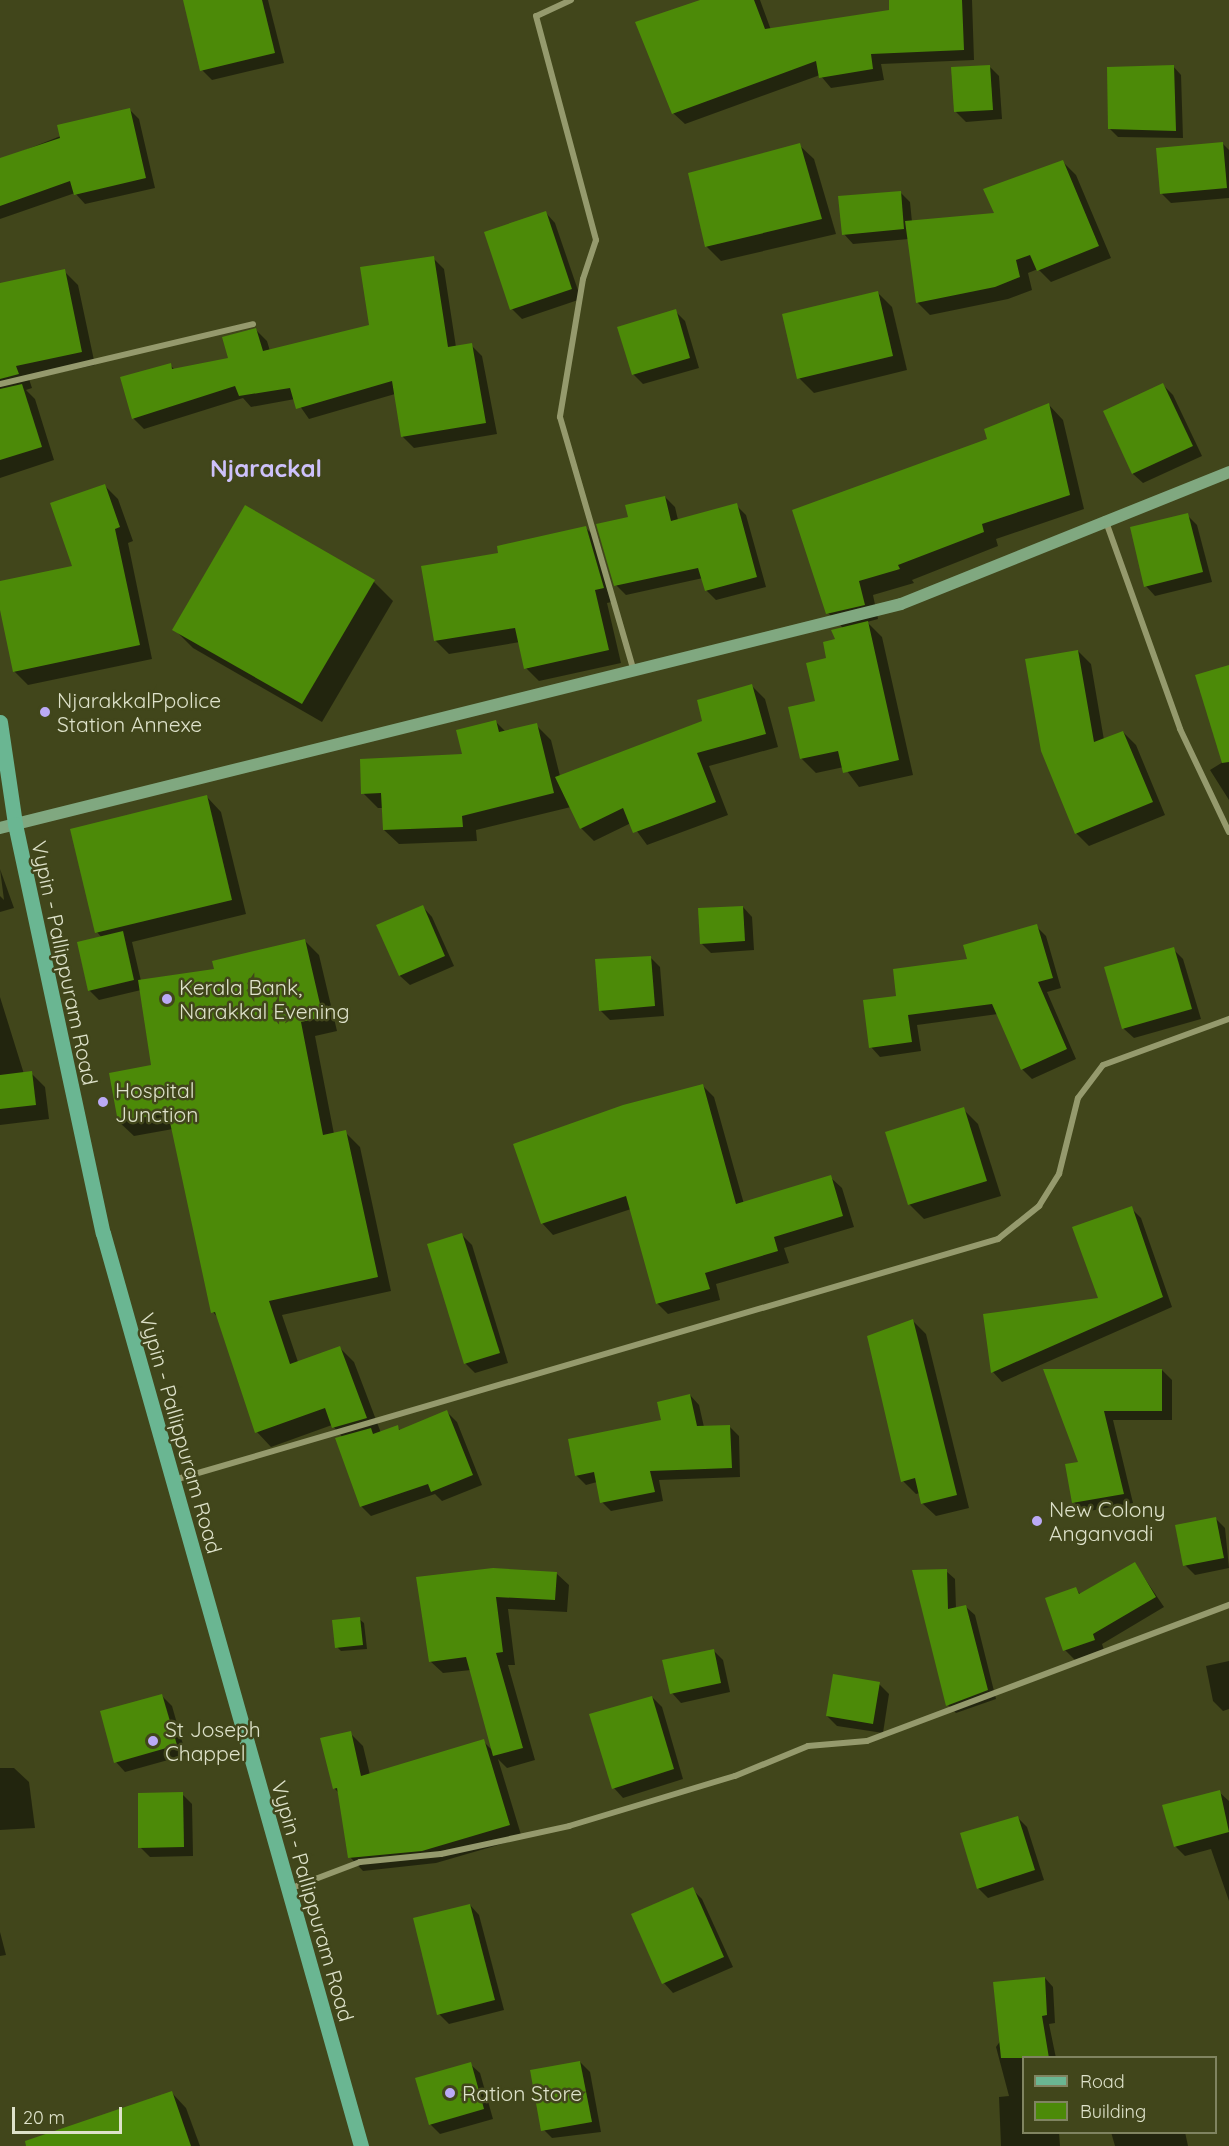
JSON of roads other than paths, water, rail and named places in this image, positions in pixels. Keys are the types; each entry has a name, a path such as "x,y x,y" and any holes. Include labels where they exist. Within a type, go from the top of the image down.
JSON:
{"main road":[{"path":"7,826 901,604 1105,519 1229,472"},
{"name":"Vypin - Pallippuram Road","path":"0,722 7,826 103,1233 361,2146"}],"street":[{"path":"571,0 536,16 596,240 583,279 560,417 634,672"},
{"path":"0,384 253,324"},
{"path":"1105,519 1180,729 1229,832"},
{"path":"173,1481 998,1239 1044,1198 1059,1174 1078,1098 1103,1065 1229,1019"},
{"path":"288,1889 360,1862 441,1854 569,1826 735,1776 808,1746 867,1741 1229,1605"}],"place":[{"name":"NjarakkalPpolice Station Annexe","path":"45,712"},
{"name":"Kerala Bank, Narakkal Evening","path":"167,999"},
{"name":"Hospital Junction","path":"103,1102"},
{"name":"New Colony Anganvadi","path":"1037,1521"},
{"name":"St Joseph Chappel","path":"153,1741"},
{"name":"Ration Store","path":"450,2093"}],"district":[{"name":"Njarackal","path":"266,469"}]}
